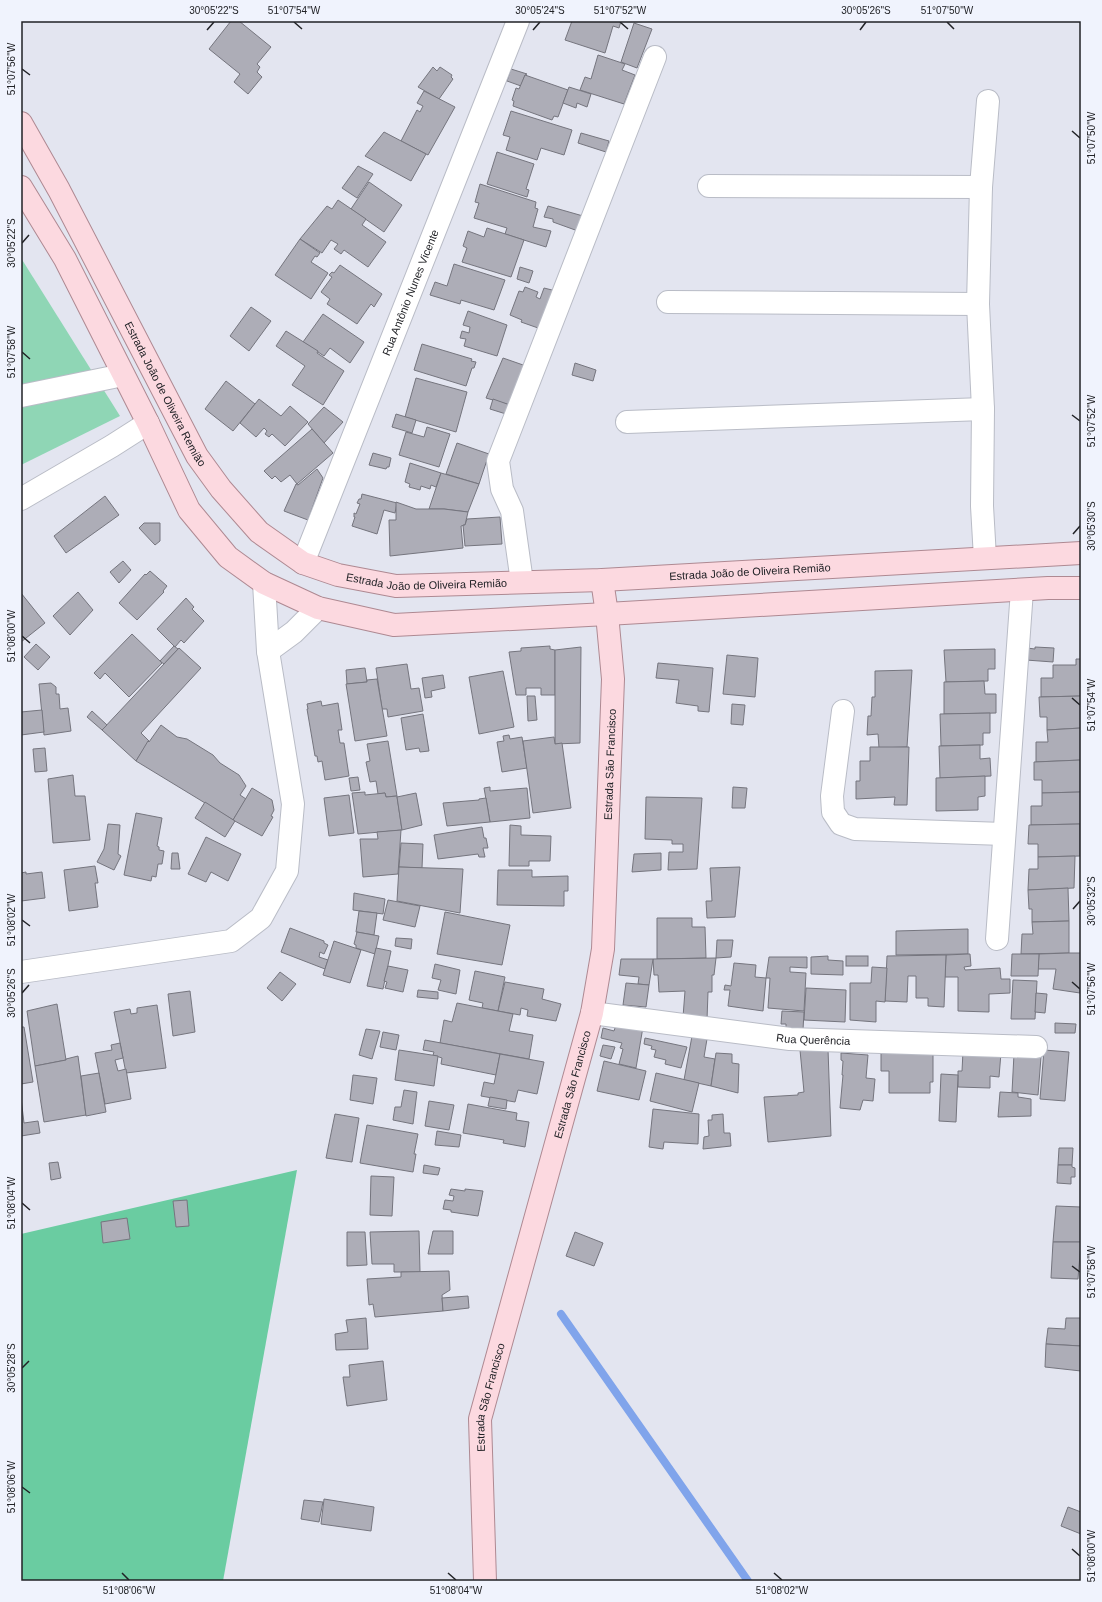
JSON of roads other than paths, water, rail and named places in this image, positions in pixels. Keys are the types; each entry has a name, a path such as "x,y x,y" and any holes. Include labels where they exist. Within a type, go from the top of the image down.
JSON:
{"main road":[{"name":"Estrada João de Oliveira Remião","path":"21,123 59,190 197,456 221,489 259,532 303,563 338,575 396,586 602,580 1081,553"},
{"path":"21,187 65,259 148,423 189,510 228,557 264,583 318,608 394,625 1081,588"},
{"name":"Estrada São Francisco","path":"485,1581 480,1419 592,1013 603,949 613,679 607,614 602,580"}],"street":[{"name":"Rua Antônio Nunes Vicente","path":"303,563 518,21"},
{"path":"522,582 512,511 502,489 498,462 655,57"},
{"path":"984,558 982,506 983,409 978,304 981,187 988,101"},
{"path":"709,186 981,187"},
{"path":"668,302 978,304"},
{"path":"21,396 124,375"},
{"path":"627,422 983,409"},
{"path":"21,499 112,446 148,423"},
{"path":"21,972 231,941 261,918 287,871 293,804 268,651 264,583"},
{"path":"997,939 1022,590"},
{"path":"268,651 294,632 318,608"},
{"path":"843,710 832,796 833,812 841,824 855,829 1004,834"},
{"name":"Rua Querência","path":"592,1013 790,1039 1036,1047"}],"waterway":[{"path":"561,1314 748,1581"}]}
